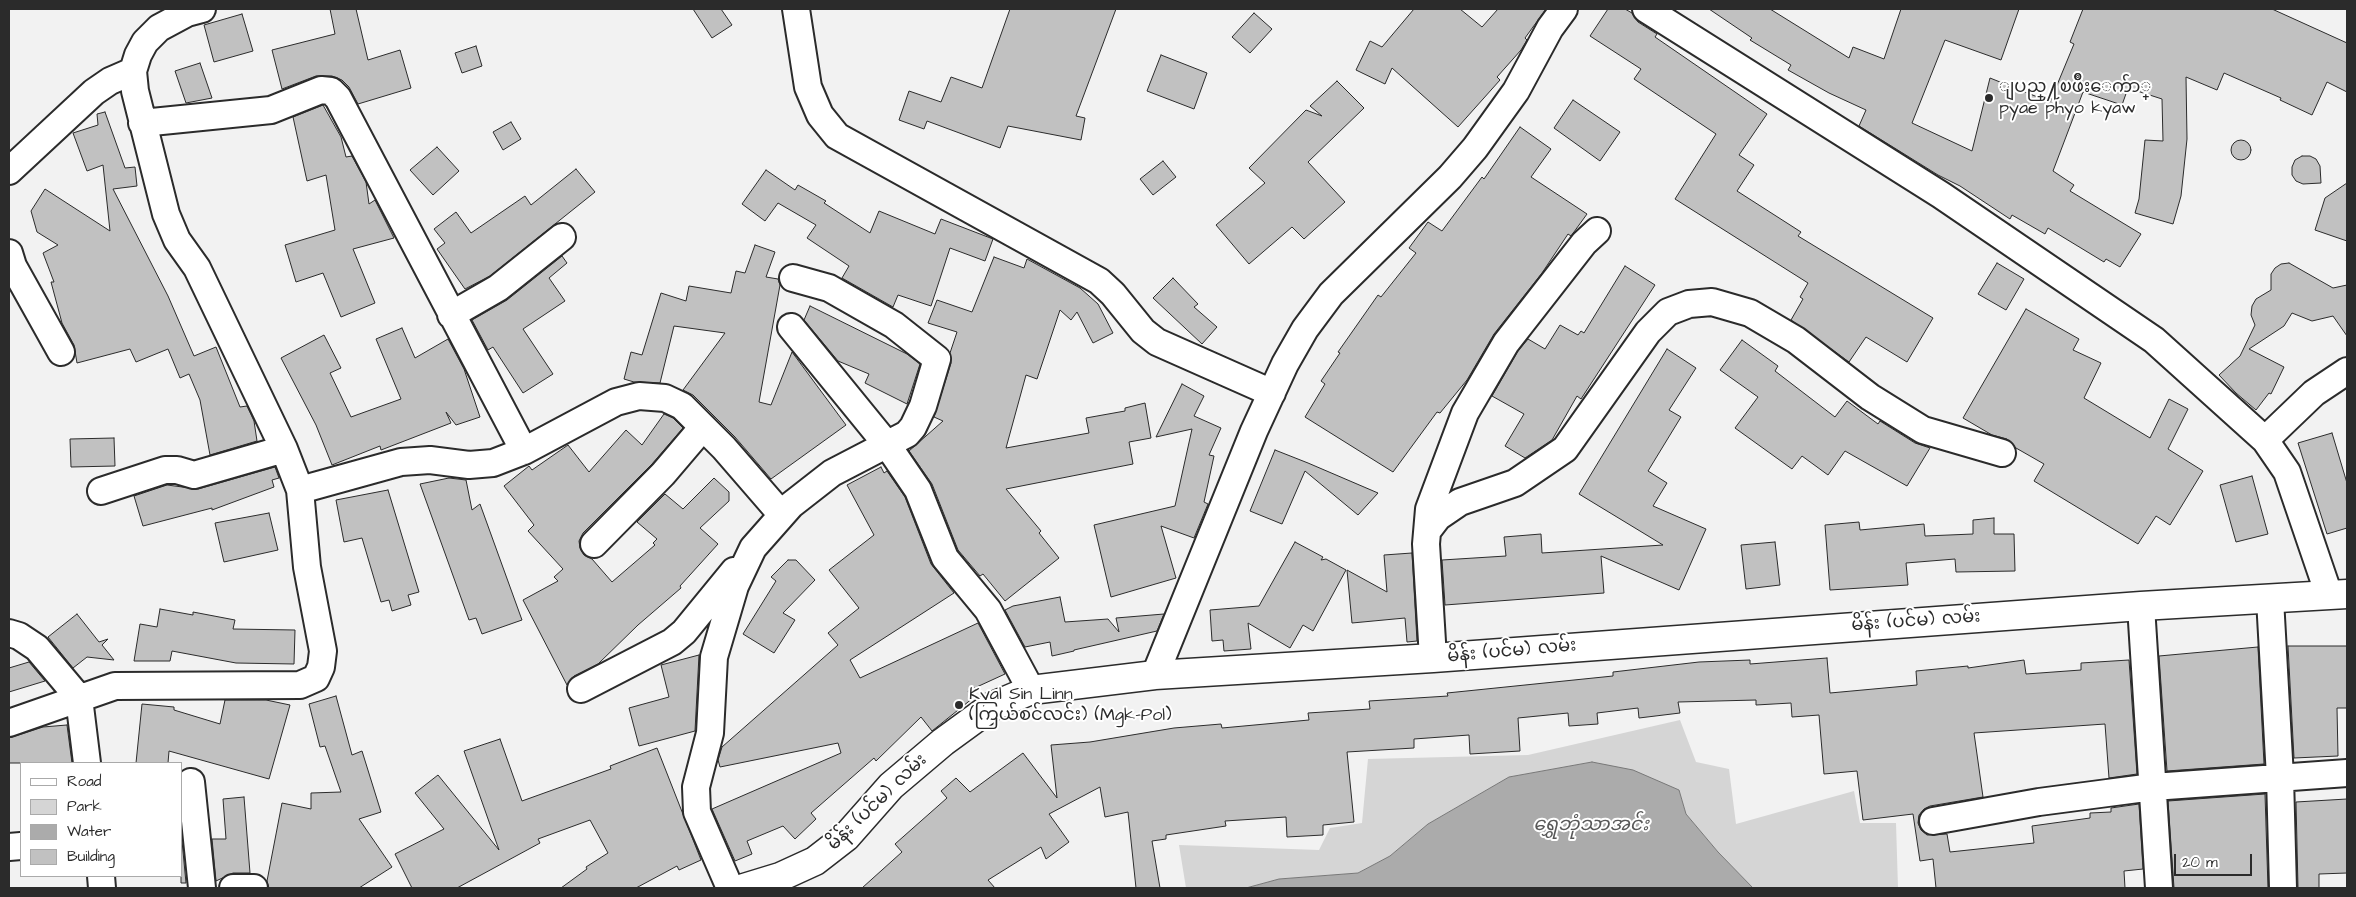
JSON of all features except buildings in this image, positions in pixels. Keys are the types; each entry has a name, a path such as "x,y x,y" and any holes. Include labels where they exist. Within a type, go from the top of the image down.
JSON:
{"main road":[{"name":"မိန်း (ပင်မ) လမ်း","path":"744,888 780,877 815,861 846,837 891,786 943,742 991,707 1031,690 1155,675 1433,658 2141,606 2338,595"}],"street":[{"path":"9,723 115,686 277,687 300,685 316,678 321,667 323,651 307,567 300,490 284,450 197,268 177,240 166,214 134,91 133,71 138,55 146,42 159,28 186,13 202,9"},
{"path":"796,9 808,87 820,115 837,136 1092,276 1113,294 1143,331 1157,342 1272,393"},
{"path":"1155,675 1254,431 1305,329 1332,294 1450,177 1475,148 1516,91 1550,28 1564,9"},
{"path":"1646,9 1941,196 2154,340 2265,440 2287,472 2338,595"},
{"path":"9,173 94,92 110,81 133,71"},
{"path":"142,123 272,110 321,90 331,91 338,98 524,451"},
{"path":"1433,658 1426,544 1429,509 1465,413 1506,343 1584,243 1597,231"},
{"path":"451,315 498,288 562,237"},
{"path":"9,253 13,266 61,352"},
{"path":"581,689 672,642 684,632 791,505 832,473 888,446 907,434 913,427 923,406 937,359 894,325 828,288 793,278"},
{"path":"1428,530 1438,518 1460,502 1515,483 1565,449 1648,332 1668,312 1689,304 1712,302 1750,313 1796,340 1870,397 1923,430 2002,452"},
{"path":"791,327 888,446 918,490 945,558 988,610 1031,690"},
{"path":"2265,440 2314,393 2347,371"},
{"path":"300,490 401,462 430,460 469,465 493,463 524,451 616,402 639,396 666,398 682,406 782,515"},
{"path":"594,544 663,474 703,427"},
{"path":"100,490 165,470 176,470 194,475 284,450"},
{"path":"730,888 697,812 696,787 710,733 714,657 735,586 753,548"},
{"path":"2270,599 2280,777 2283,888"},
{"path":"2141,606 2159,888"},
{"path":"9,633 19,636 37,648 80,698 87,762"},
{"path":"1933,821 2039,802 2153,787 2347,773"},
{"path":"191,782 202,888"},
{"path":"233,888 254,888"}],"green space":[{"path":"1680,720 1696,762 1729,769 1736,824 1854,791 1860,823 1896,823 1898,888 1753,888 1718,852 1686,814 1679,790 1592,762 1509,777 1428,824 1390,856 1358,873 1279,879 1246,888 1186,888 1179,845 1319,850 1330,828 1362,823 1368,759 1528,755"}],"water":[{"name":"ရွှေဘုံသာအင်း","path":"1592,762 1633,770 1679,790 1686,814 1718,852 1753,888 1246,888 1279,879 1358,873 1390,856 1428,824 1509,777"}],"place":[{"name":"ျပည္႔ၿဖိဳးေက်ာ္ pyae phyo kyaw","path":"1989,98"},
{"name":"Kyal Sin Linn (ကြယ်စင်လင်း) (Mgk-Pol)","path":"959,705"}]}
